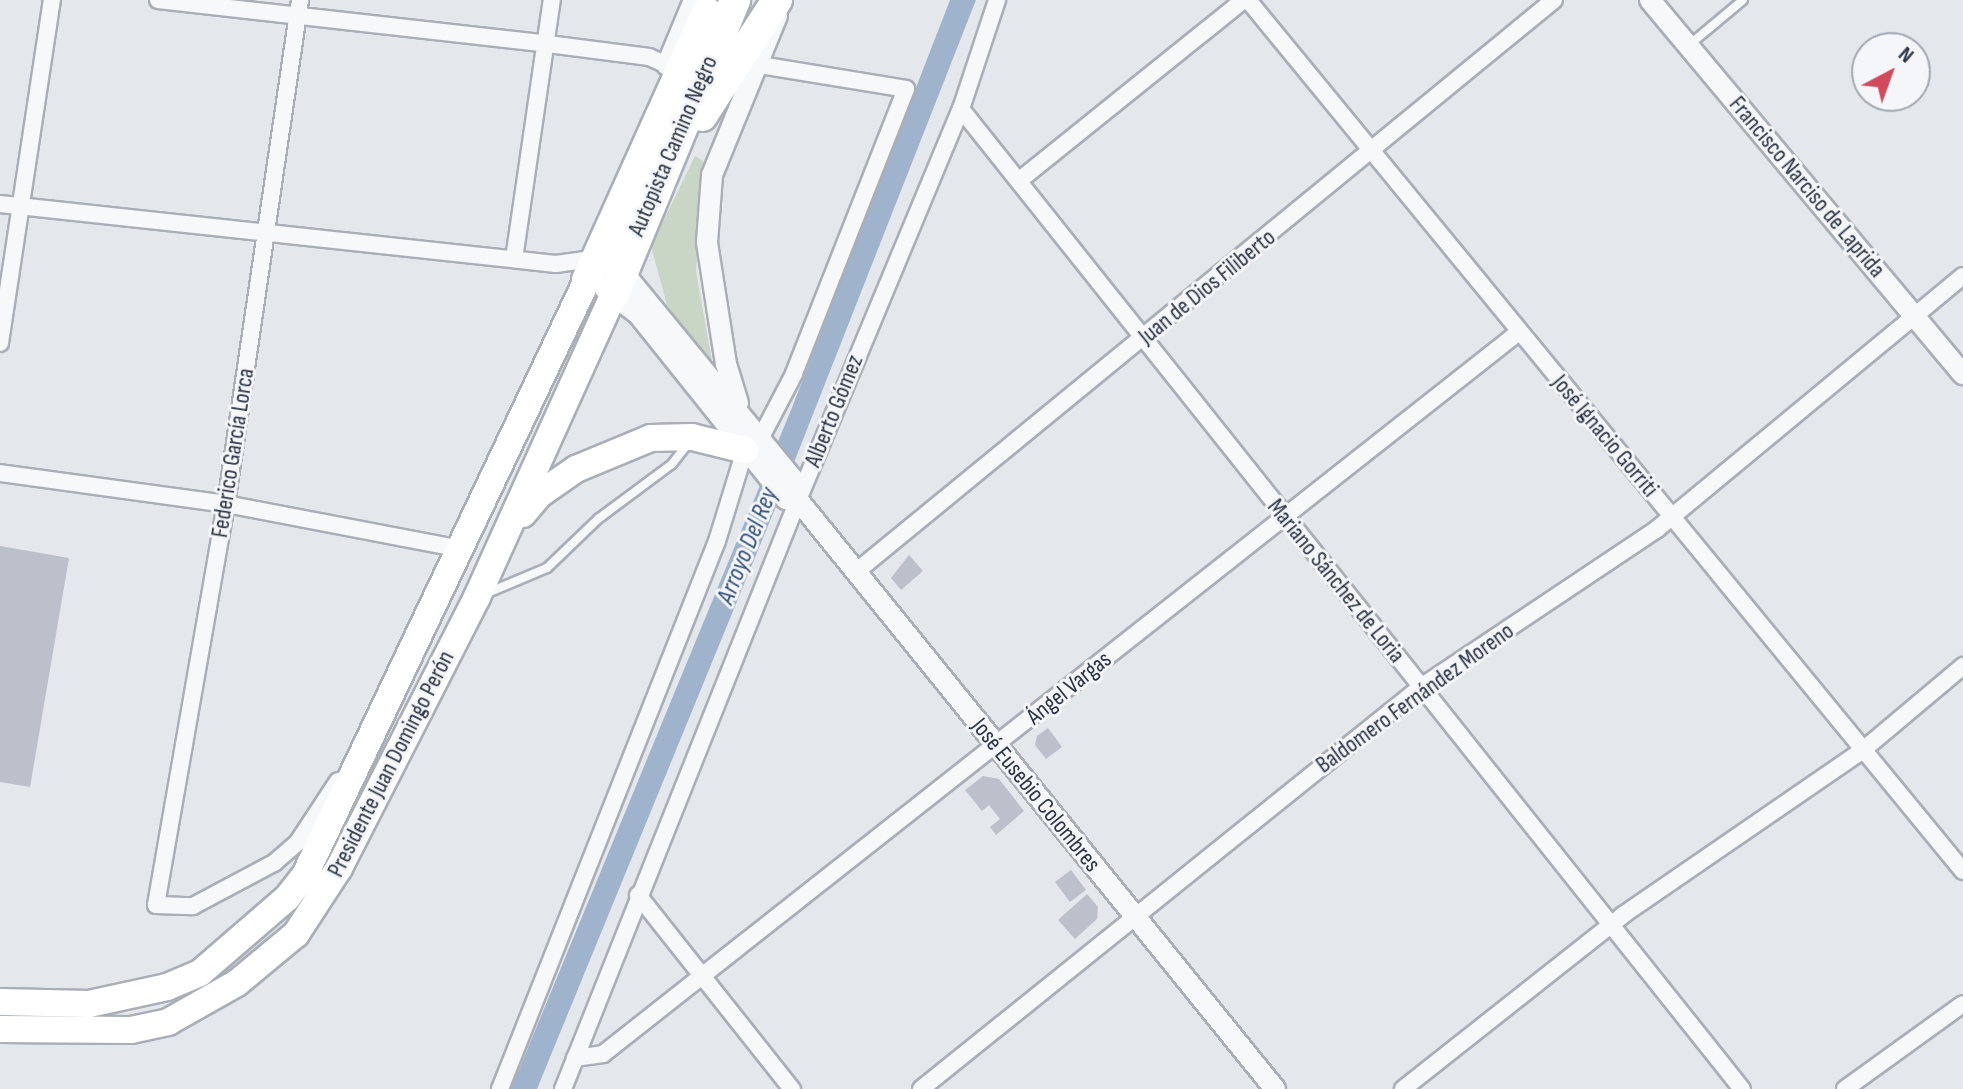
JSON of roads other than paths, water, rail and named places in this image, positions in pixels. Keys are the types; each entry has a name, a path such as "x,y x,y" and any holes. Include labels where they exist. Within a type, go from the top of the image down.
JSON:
{"highway":[{"name":"Autopista Camino Negro","path":"640,197 713,0"},
{"name":"Autopista Camino Negro","path":"606,275 735,0"},
{"path":"640,197 780,0"},
{"path":"640,197 635,147 667,65"}],"main road":[{"name":"Presidente Juan Domingo Perón","path":"0,1029 131,1030 168,1022 202,1006 268,959 296,934 339,868 508,532 606,275"},
{"name":"Presidente Juan Domingo Perón","path":"0,1002 89,1004 128,1000 200,973 263,922 305,875 461,549 606,275"},
{"path":"508,532 540,494 576,469 651,438 692,437 758,451"}],"street":[{"path":"0,343 52,0"},
{"path":"158,0 299,8 649,57 667,65 694,0"},
{"path":"514,259 548,44 552,0"},
{"path":"742,415 726,364 707,242 714,165 760,65 780,0"},
{"name":"Alberto Gómez","path":"563,1089 792,493 961,109 997,0"},
{"path":"1021,179 1246,0"},
{"name":"José Ignacio Gorriti","path":"1246,0 1375,150 1519,332 1963,871"},
{"name":"Juan de Dios Filiberto","path":"857,571 1375,150 1554,0"},
{"name":"Francisco Narciso de Laprida","path":"1650,0 1963,375"},
{"name":"Federico García Lorca","path":"299,8 226,504 156,905 193,906 287,852 382,715"},
{"path":"500,1089 717,541 794,374 906,89 760,65"},
{"name":"Mariano Sánchez de Loria","path":"961,109 1021,179 1282,516 1742,1089"},
{"path":"0,204 514,259 606,275"},
{"path":"556,264 606,275"},
{"name":"José Eusebio Colombres","path":"606,275 742,415 758,451"},
{"name":"José Eusebio Colombres","path":"606,275 857,571 995,747 1135,914 1275,1089"},
{"name":"Baldomero Fernández Moreno","path":"921,1089 1421,687 1672,517 1963,276"},
{"name":"Ángel Vargas","path":"575,1058 603,1054 1519,332"},
{"path":"0,473 226,504 461,549"},
{"path":"1403,1089 1611,924 1863,750 1963,666"},
{"path":"638,895 792,1089"},
{"path":"1845,1089 1963,1004"}],"lane":[{"path":"1688,46 1743,0"},
{"path":"477,597 547,568 598,519 672,464 692,437"}],"water":[{"name":"Arroyo Del Rey","path":"950,0 976,0 795,460 537,1089 511,1089 791,410"}]}
